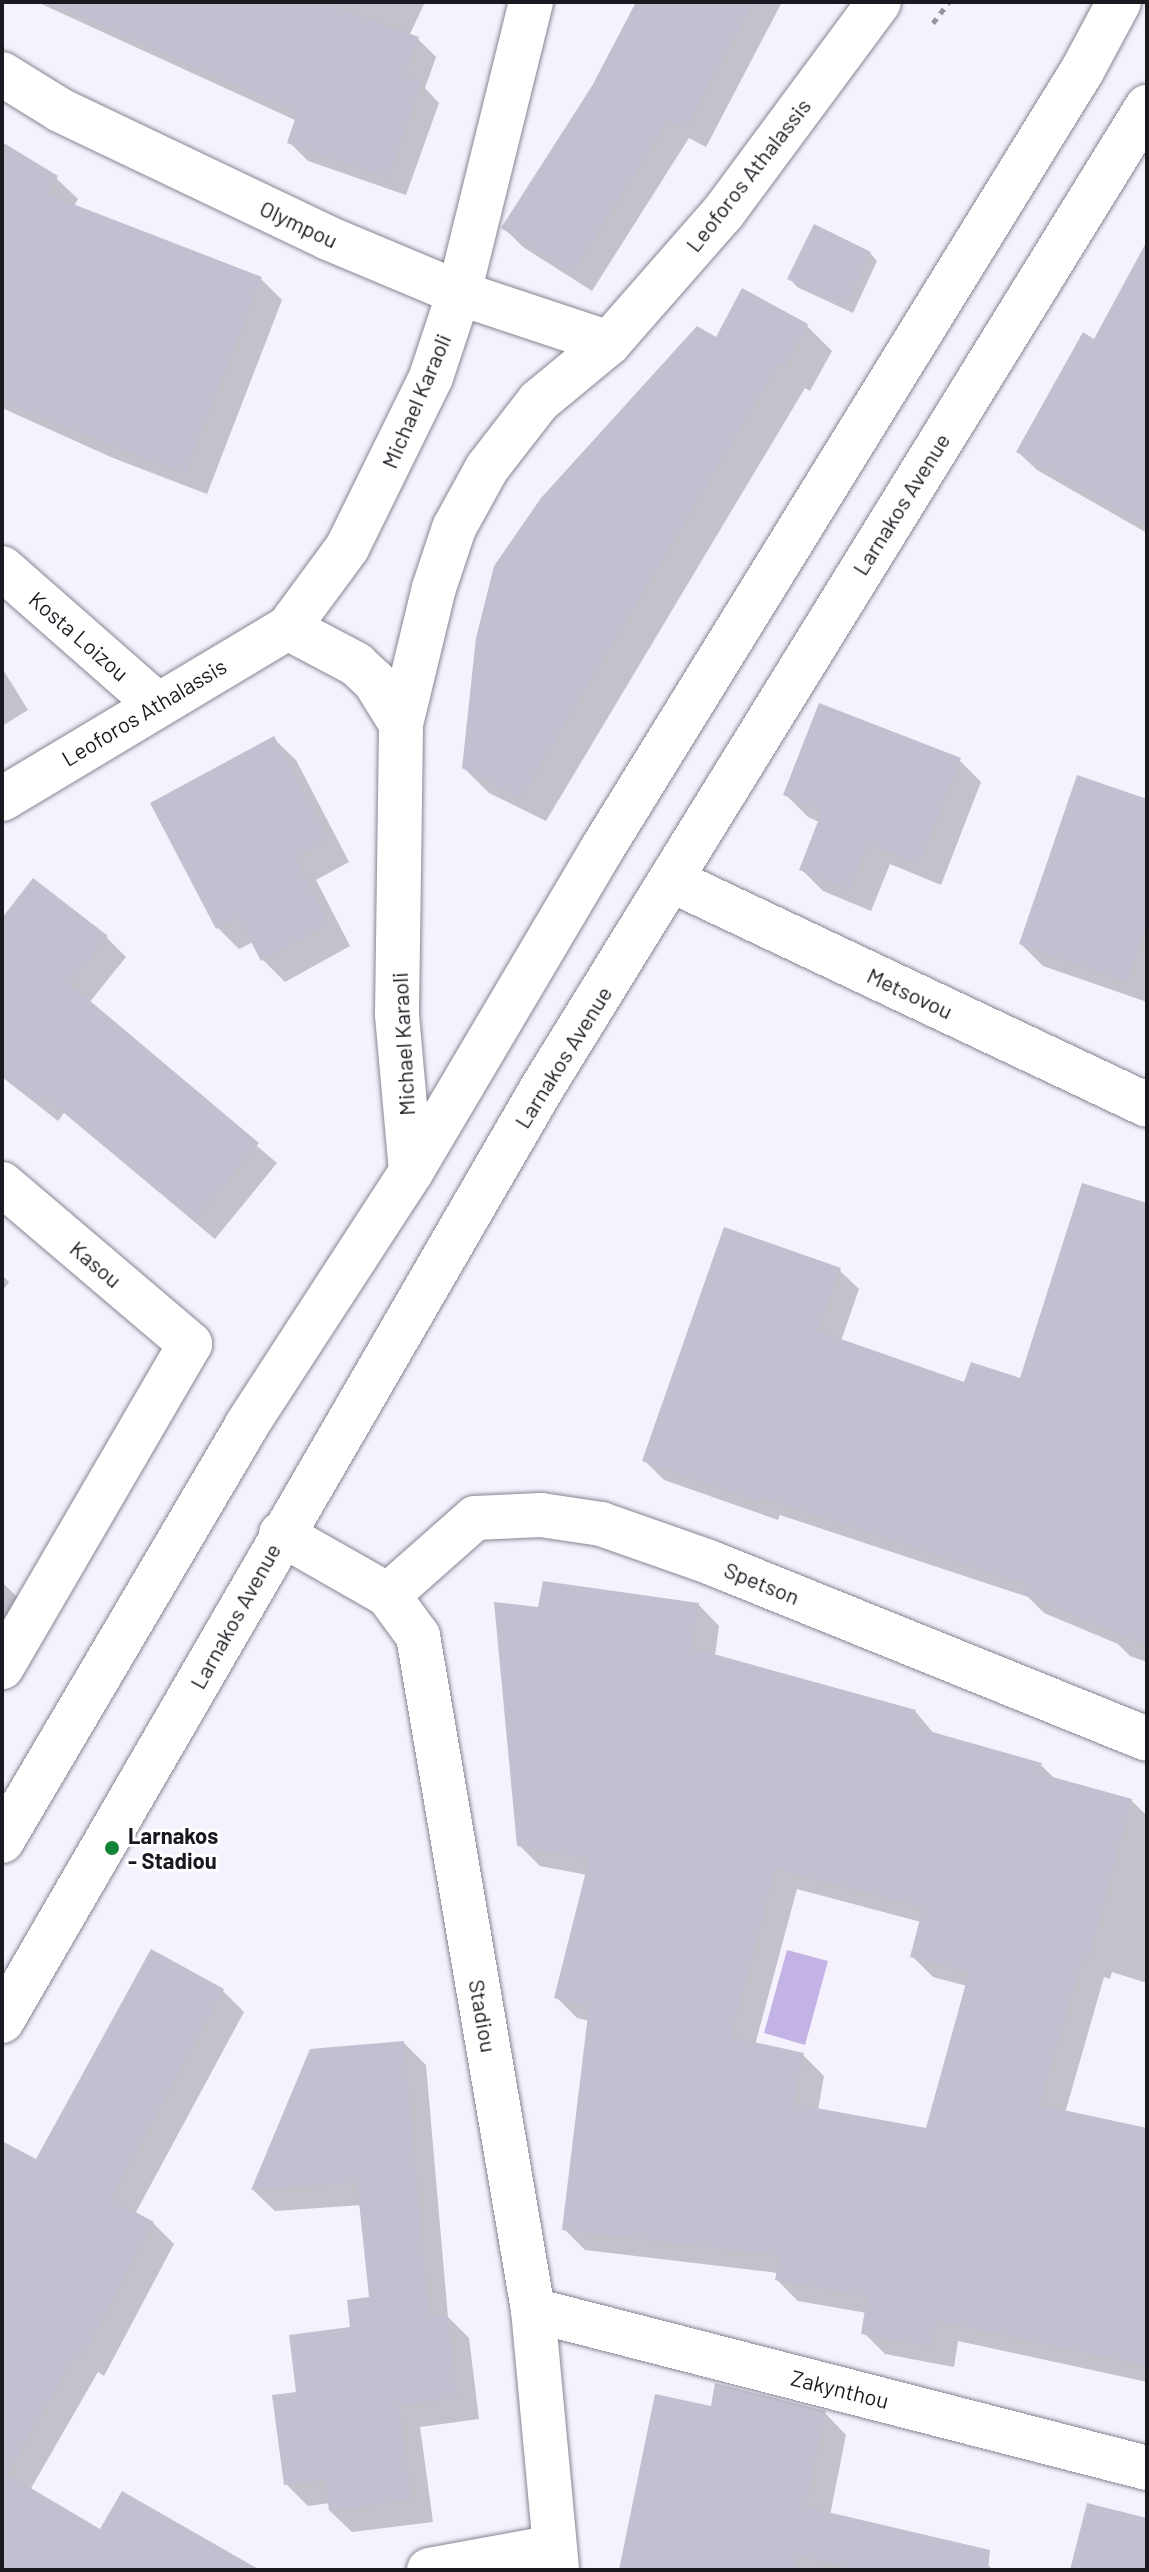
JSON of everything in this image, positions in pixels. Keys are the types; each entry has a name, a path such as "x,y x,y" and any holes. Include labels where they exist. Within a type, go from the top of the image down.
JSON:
{"street":[{"name":"Michael Karaoli","path":"288,628 347,548 397,452 431,377 459,293 531,2"},
{"name":"Leoforos Athalassis","path":"609,343 723,213 879,2"},
{"path":"2,1841 246,1426 411,1172 602,849 1082,71 1119,2"},
{"name":"Olympou","path":"2,74 74,116 328,238 459,293 609,343"},
{"name":"Larnakos Avenue","path":"2,2021 281,1534 542,1088 673,881 788,685 1147,107"},
{"name":"Michael Karaoli","path":"411,1172 397,1014 401,724 434,588 454,528 487,468 539,401 609,343"},
{"name":"Kosta Loizou","path":"2,568 157,704"},
{"name":"Leoforos Athalassis","path":"2,799 288,628"},
{"path":"288,628 356,664 375,682 401,724"},
{"name":"Metsovou","path":"673,881 1147,1105"},
{"name":"Kasou","path":"2,1184 190,1344 2,1667"},
{"name":"Spetson","path":"388,1595 475,1518 541,1515 601,1524 709,1562 1147,1739"},
{"name":"Stadiou","path":"281,1534 388,1595 418,1636 533,2310 556,2558"},
{"name":"Zakynthou","path":"533,2310 1147,2468"},
{"path":"429,2570 556,2558"}],"shaded area":[{"path":"787,1950 828,1961 805,2045 764,2033"}],"building":[{"path":"48,2 320,2 419,37 404,76 422,83 388,178 287,143 297,113"},
{"path":"636,2 753,2 686,129 669,120 572,273 501,228 592,86"},
{"path":"2,142 58,176 47,194 262,277 185,474 2,403"},
{"path":"814,224 871,252 845,307 787,279"},
{"path":"1147,241 1147,527 1016,452 1083,332 1094,339"},
{"path":"742,288 808,324 785,367 779,364 521,798 462,768 476,638 494,566 541,498 697,326 716,337"},
{"path":"819,703 961,758 919,864 868,844 849,890 799,870 822,811 783,795"},
{"path":"274,736 329,839 295,858 329,924 261,961 238,917 216,929 150,803"},
{"path":"1077,775 1147,799 1147,925 1127,982 1019,944"},
{"path":"33,878 108,936 70,984 259,1143 195,1221 44,1095 37,1103 2,1075 2,918"},
{"path":"1082,1183 1147,1203 1147,1646 1022,1594 1026,1584 760,1497 759,1502 642,1461 724,1227 841,1268 818,1331 964,1382 971,1362 1020,1378"},
{"path":"543,1581 699,1603 692,1648 916,1710 911,1726 1042,1763 1038,1773 1132,1799 1089,1959 1083,1957 1040,2105 1147,2128 1147,2366 937,2321 933,2347 861,2334 867,2297 775,2280 780,2256 562,2230 589,2007 554,1998 589,1859 517,1846 494,1602 538,1607","holes":["776,1869 923,1908 910,1957 969,1972 926,2128 794,2104 804,2053 731,2037"]},
{"path":"151,1949 224,1989 111,2199 154,2222 83,2356 77,2353 7,2474 100,2529 122,2491 260,2570 2,2570 2,2141 36,2159"},
{"path":"404,2041 429,2316 447,2314 458,2398 399,2405 412,2500 329,2511 325,2480 284,2485 272,2395 296,2392 289,2335 350,2327 347,2300 369,2297 357,2183 251,2190 310,2049"},
{"path":"715,2383 826,2411 806,2507 990,2550 988,2570 858,2570 797,2556 794,2570 619,2570 655,2394 711,2406"},
{"path":"1087,2503 1147,2518 1147,2570 1070,2570"}],"place":[{"name":"Larnakos - Stadiou","path":"112,1848"}]}
